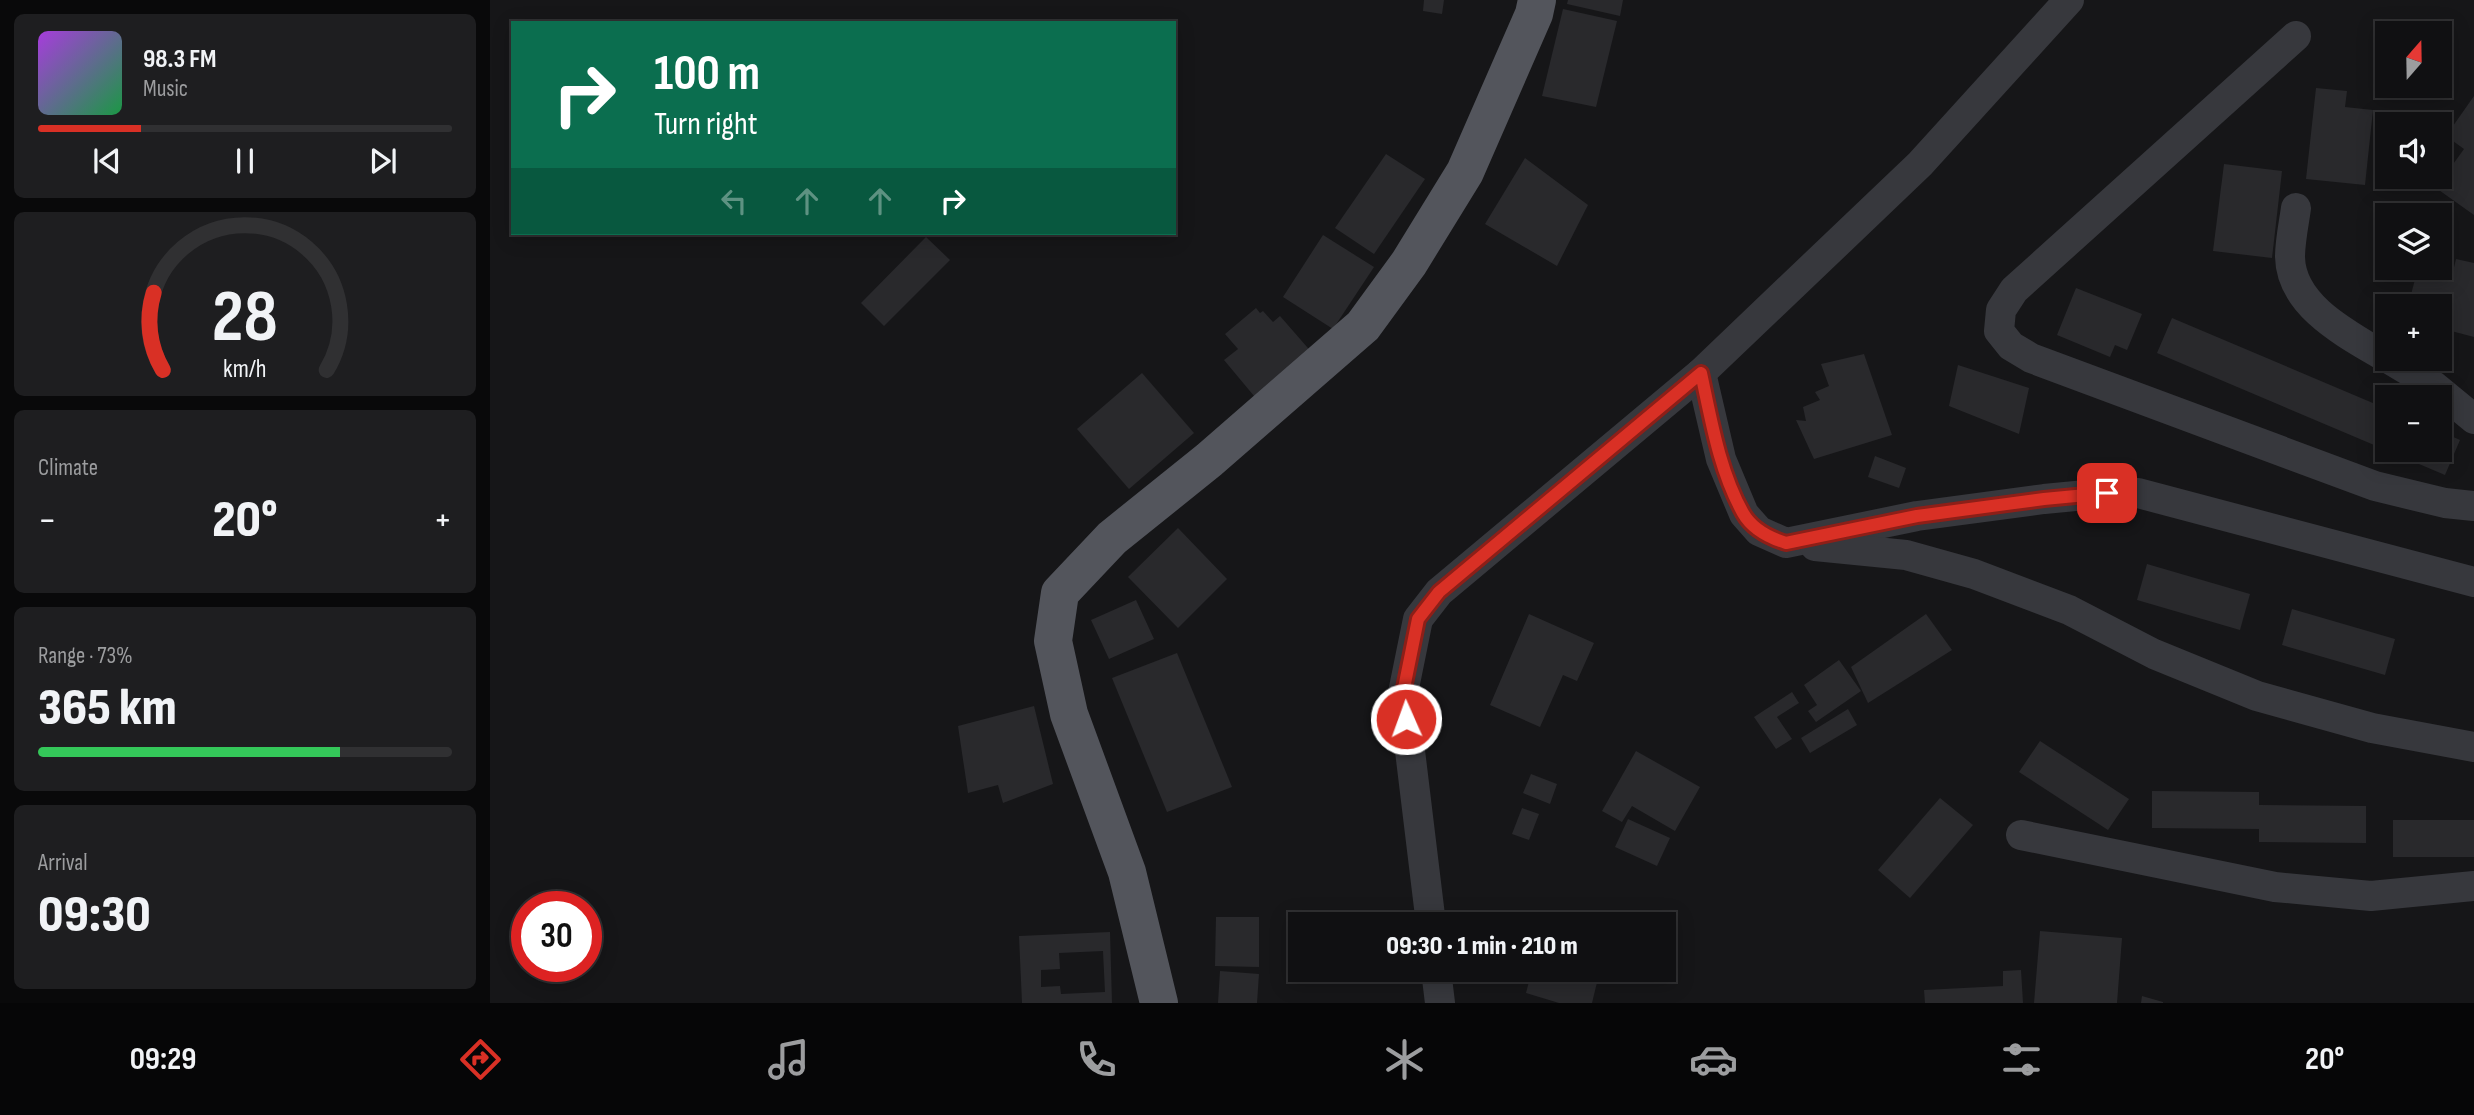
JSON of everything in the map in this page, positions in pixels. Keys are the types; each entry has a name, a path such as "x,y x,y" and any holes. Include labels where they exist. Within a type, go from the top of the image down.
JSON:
{"main road":[{"path":"1159,1003 1127,872 1069,714 1053,641 1060,593 1112,538 1209,460 1363,326 1409,263 1465,172 1534,14 1537,0"}],"street":[{"path":"1430,912 1403,693 1418,619 1439,592 1701,373 1920,164 2069,0"},
{"path":"2296,36 2014,290 2001,310 1999,331 2011,346 2031,358 2375,486 2445,503 2474,506"},
{"path":"2297,208 2290,257 2296,285 2310,305 2375,349"},
{"path":"2409,371 2434,386 2474,419"},
{"path":"1701,373 1721,459 1744,514 1759,531 1773,539 1786,543 1906,555 1974,574 2069,610 2154,654 2257,696 2372,728 2474,747"},
{"path":"1786,543 1917,516 2044,499 2138,493 2474,582"},
{"path":"2021,835 2275,887 2371,896 2474,886"},
{"path":"1437,982 1440,1003"}],"building":[{"path":"1424,0 1444,0 1442,14 1423,11"},
{"path":"1568,0 1623,0 1620,16 1567,4"},
{"path":"1563,9 1617,21 1596,107 1542,96"},
{"path":"2316,88 2347,91 2345,107 2373,110 2365,185 2306,179"},
{"path":"2474,96 2474,215 2437,189 2452,189 2452,166 2464,149 2452,140 2452,127"},
{"path":"1386,154 1425,179 1374,254 1335,228"},
{"path":"1525,158 1588,205 1557,266 1485,224"},
{"path":"2224,164 2282,171 2272,258 2213,251"},
{"path":"1323,235 1374,267 1333,329 1283,297"},
{"path":"926,237 950,260 884,326 861,303"},
{"path":"2456,259 2474,263 2474,337 2452,331 2452,294 2411,294 2415,280 2452,280"},
{"path":"2076,288 2142,314 2127,350 2115,345 2110,357 2057,335"},
{"path":"1256,308 1260,313 1263,311 1273,322 1280,316 1314,355 1259,402 1224,360 1238,349 1225,334"},
{"path":"2172,318 2375,404 2375,445 2157,353"},
{"path":"1864,354 1892,435 1814,459 1796,420 1806,421 1803,407 1820,400 1815,392 1829,386 1821,364"},
{"path":"1958,365 2029,388 2019,434 1949,406"},
{"path":"1142,373 1194,433 1129,489 1077,429"},
{"path":"2452,436 2460,440 2452,459"},
{"path":"1875,456 1906,468 1899,488 1868,477"},
{"path":"2414,462 2451,462 2445,475"},
{"path":"1178,528 1227,579 1178,628 1128,577"},
{"path":"2147,564 2250,594 2240,630 2137,600"},
{"path":"1136,600 1154,639 1109,659 1091,620"},
{"path":"2292,609 2395,639 2385,675 2282,645"},
{"path":"1529,614 1594,643 1577,681 1563,675 1540,727 1490,705"},
{"path":"1926,614 1952,650 1868,703 1851,667"},
{"path":"1177,653 1232,787 1167,812 1112,678"},
{"path":"1839,660 1861,691 1816,722 1808,711 1817,705 1804,685"},
{"path":"1792,692 1799,703 1777,717 1792,739 1776,749 1754,717"},
{"path":"1034,706 1053,784 1003,803 998,785 968,793 958,726"},
{"path":"1848,709 1857,725 1810,753 1801,738"},
{"path":"2040,741 2129,799 2108,830 2019,772"},
{"path":"1636,751 1700,787 1675,831 1632,806 1622,822 1602,811"},
{"path":"1531,774 1557,784 1550,804 1523,793"},
{"path":"2152,791 2259,792 2259,805 2366,806 2366,843 2259,842 2259,829 2152,828"},
{"path":"1940,798 1973,825 1910,898 1878,870"},
{"path":"1522,808 1539,814 1529,840 1512,834"},
{"path":"1628,819 1670,838 1657,866 1615,847"},
{"path":"2393,820 2474,820 2474,857 2393,857"},
{"path":"1216,917 1259,917 1259,967 1215,966"},
{"path":"2040,931 2122,938 2117,1003 2034,1003"},
{"path":"1110,932 1112,1003 1022,1003 1019,936","holes":["1103,951 1105,992 1061,994 1060,986 1041,987 1041,970 1060,969 1059,953"]},
{"path":"2021,970 2023,1003 1925,1003 1924,990 2003,986 2003,971"},
{"path":"1220,971 1259,974 1257,1003 1218,1003"},
{"path":"1529,982 1597,982 1592,1003 1559,1003 1526,993"},
{"path":"2142,996 2163,1002 2163,1003 2141,1003"}],"route":[{"path":"1406,719 1403,693 1418,619 1439,592 1701,373 1721,459 1744,514 1759,531 1786,543 1917,516 2107,493"}]}
